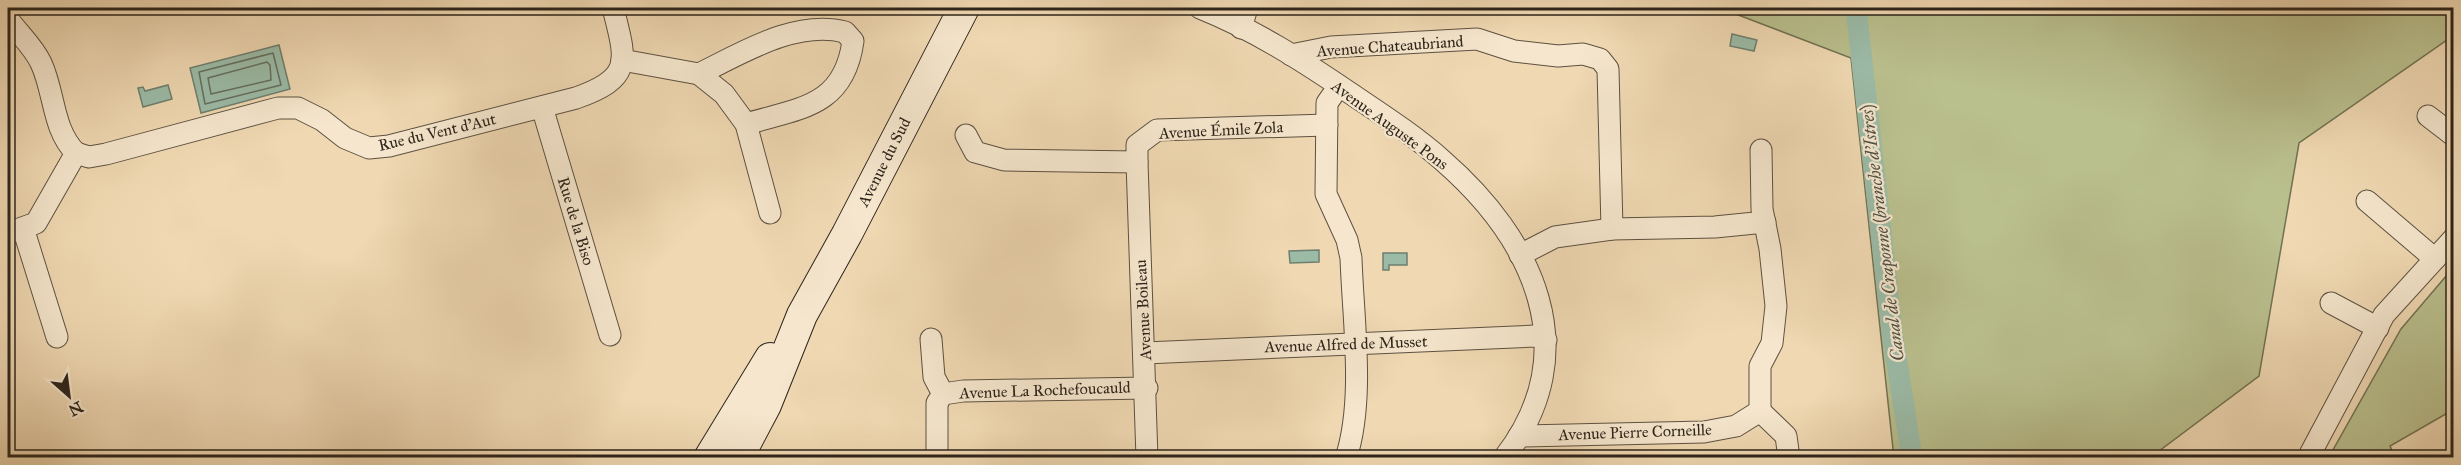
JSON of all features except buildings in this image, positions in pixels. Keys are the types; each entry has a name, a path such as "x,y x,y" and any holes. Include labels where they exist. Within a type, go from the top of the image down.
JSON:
{"main road":[{"name":"Avenue du Sud","path":"709,458 765,366 802,315 847,234 964,8"},
{"name":"Avenue du Sud","path":"738,458 766,405 802,315"}],"street":[{"path":"612,8 624,51 622,60 699,74 724,94 747,124 770,213"},
{"name":"Avenue Auguste Pons","path":"1200,8 1292,55 1339,86 1443,160 1500,219 1529,270 1547,332 1544,376 1530,419 1506,456"},
{"path":"1241,28 1247,8"},
{"path":"8,19 30,44 42,64 60,127 67,143 76,153 36,223 15,230 57,338"},
{"path":"699,74 754,47 788,35 818,29 845,32 853,41 851,52 836,87 828,96 816,103 747,124"},
{"name":"Avenue Chateaubriand","path":"1292,55 1331,47 1477,39 1514,51 1558,56 1583,54 1600,59 1608,69 1612,230"},
{"name":"Rue du Vent d'Aut","path":"76,153 89,157 106,154 270,111 298,108 322,120 345,138 369,148 389,146 542,107 602,89 618,74 622,60"},
{"path":"1339,86 1327,103 1326,194 1347,240 1351,258 1354,418 1353,436 1346,458"},
{"name":"Rue de la Biso","path":"542,107 610,335"},
{"path":"2428,116 2454,136"},
{"name":"Avenue Émile Zola","path":"1137,162 1137,145 1157,130 1326,125"},
{"path":"966,135 975,152 1004,160 1137,162"},
{"path":"1761,150 1765,222 1776,306 1772,343 1760,366 1760,411 1786,436 1789,458"},
{"name":"Avenue Boileau","path":"1137,162 1147,388 1147,458"},
{"path":"2367,201 2435,259"},
{"path":"1520,255 1555,237 1612,230 1714,227 1765,222"},
{"path":"2308,458 2384,315 2454,237"},
{"path":"2331,303 2378,328"},
{"name":"Avenue Alfred de Musset","path":"1145,353 1535,336 1546,339"},
{"name":"Avenue La Rochefoucauld","path":"931,339 934,377 942,394"},
{"name":"Avenue La Rochefoucauld","path":"942,394 963,391 1147,388"},
{"name":"Avenue La Rochefoucauld","path":"938,458 937,404 942,394"},
{"name":"Avenue Pierre Corneille","path":"1519,436 1704,432 1736,426 1760,411"}],"shaded area":[{"path":"1720,8 2453,8 2454,35 2299,143 2259,376 2151,457 1894,458 1851,58"},
{"path":"2453,268 2449,346 2451,411 2390,446 2395,457 2329,457 2401,329"}],"water":[{"path":"1732,34 1757,40 1754,51 1730,46"},
{"path":"279,45 290,89 201,113 190,68"},
{"path":"168,85 172,99 143,107 138,88 143,87 145,91"},
{"path":"1319,250 1319,262 1290,263 1289,251"},
{"path":"1383,253 1407,253 1407,265 1389,265 1389,270 1383,270"}],"waterway":[{"name":"Canal de Craponne (branche d'Istres)","path":"1856,8 1892,331 1912,458"}]}
